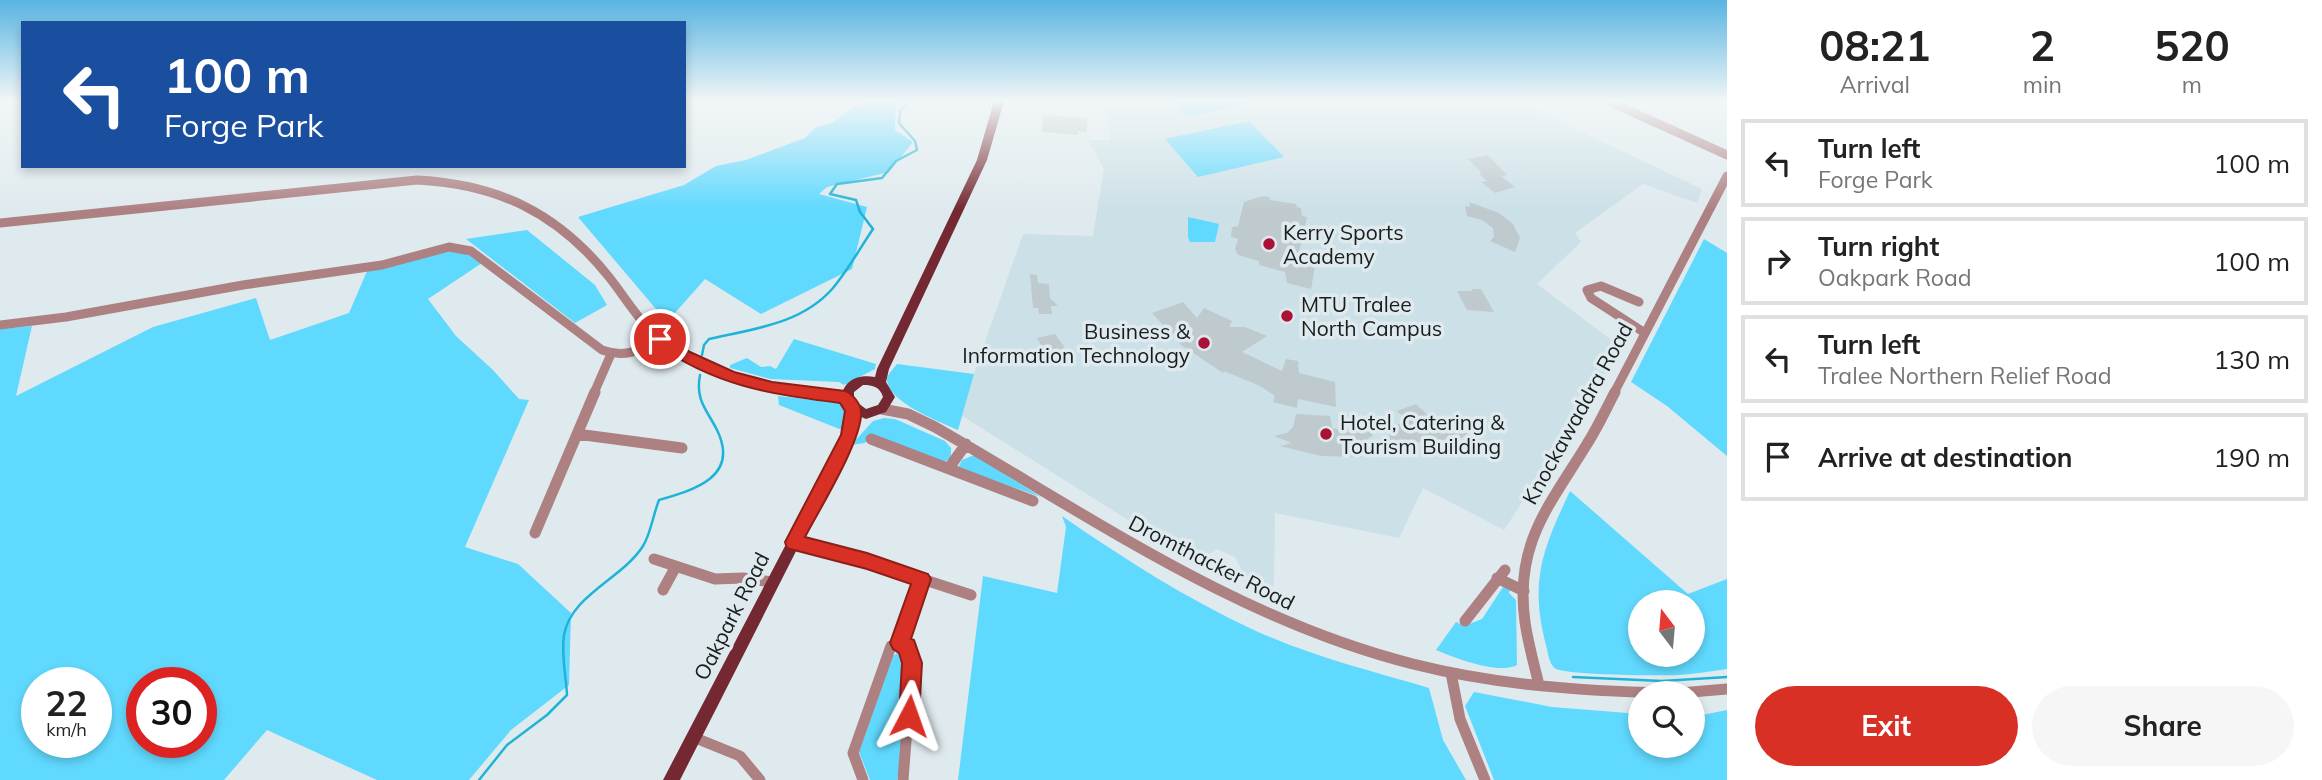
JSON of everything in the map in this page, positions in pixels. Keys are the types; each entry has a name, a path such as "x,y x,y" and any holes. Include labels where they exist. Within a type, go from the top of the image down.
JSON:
{"main road":[{"path":"873,382 883,369 976,172 987,137"},
{"path":"873,382 886,389 889,397 882,409 860,412 847,393 854,384 873,382"},
{"name":"Oakpark Road","path":"671,780 860,412"}],"street":[{"path":"1688,137 1727,155"},
{"name":"Knockawaddra Road","path":"1539,685 1529,648 1524,591 1527,561 1535,530 1547,504 1588,443 1727,176"},
{"path":"0,223 361,185 431,180 487,187 514,198 569,235 608,276 632,309 660,339 684,356 730,377 772,388 847,393"},
{"path":"0,326 66,317 243,285 382,265 449,247 460,247 471,251 602,351 611,354 633,354 660,339"},
{"path":"1639,302 1601,286 1587,290 1591,298 1644,332"},
{"path":"535,533 611,354"},
{"path":"889,397 908,414"},
{"path":"882,409 908,414"},
{"name":"Dromthacker Road","path":"908,414 966,444 1115,534 1242,603 1337,641 1451,673 1503,682 1628,692"},
{"path":"577,433 682,448"},
{"path":"871,439 949,468 1028,502"},
{"path":"949,468 966,444"},
{"path":"794,542 867,561 971,595"},
{"path":"654,559 715,579 743,578 772,582"},
{"path":"663,590 675,568"},
{"path":"1465,621 1470,618 1501,574 1524,591"},
{"path":"900,643 922,579"},
{"path":"863,780 853,753 891,646 900,643 907,647 912,663 903,780"},
{"path":"1451,673 1460,719 1485,780"},
{"path":"1705,691 1727,689"},
{"path":"693,737 740,756 760,780"}],"shaded area":[{"path":"906,137 913,142 889,172 827,187 819,194 867,207 852,269 761,314 705,279 667,322 578,217 684,185 716,166 746,160 805,138"},
{"name":"MTU Tralee North Campus","path":"1110,137 1593,137 1702,189 1697,203 1643,184 1575,233 1581,242 1537,284 1622,348 1504,530 1423,488 1399,538 1275,513 1274,587 1251,579 1242,571 1235,557 1217,549 1206,556 1181,553 962,416 974,373 1023,234 1093,236 1104,169 1088,140 1111,140"},
{"path":"1265,137 1284,157 1198,177 1165,139"},
{"path":"1188,217 1219,224 1215,242 1190,242"},
{"path":"527,230 595,285 607,305 575,323 466,239"},
{"path":"1704,239 1727,253 1727,456 1667,406 1631,382"},
{"path":"447,251 469,252 482,263 428,299 456,336 493,370 519,399 529,400 465,547 518,564 571,613 569,685 511,730 469,780 377,780 267,730 224,780 0,780 0,329 32,326 16,396 153,327 256,298 270,340 349,313 367,271"},
{"path":"794,339 876,364 875,369 844,385 839,382 770,379 730,368 730,365 747,358 761,367 770,366 776,369"},
{"path":"897,364 974,374 958,430 916,410 895,395 887,378"},
{"path":"778,396 840,403 846,413 842,430 779,405"},
{"path":"895,419 945,441 951,448 951,457 945,462 871,434 865,443 851,445 873,421"},
{"path":"974,455 1041,497 958,468 962,460"},
{"path":"1570,491 1683,590 1628,590 1628,667 1705,667 1705,590 1698,590 1727,579 1727,669 1685,675 1615,675 1556,669 1549,658 1539,602 1541,565 1552,530"},
{"path":"1062,516 1156,578 1256,631 1320,656 1429,688 1443,740 1466,780 958,780 983,576 1057,593 1066,527"},
{"path":"1503,587 1510,590 1509,593 1516,600 1517,665 1509,668 1488,667 1436,650 1456,622 1464,626 1482,619"},
{"path":"897,653 905,656 908,664 902,759 897,780 870,780 859,752 893,656"},
{"path":"1474,692 1552,707 1628,713 1628,758 1705,758 1705,714 1727,710 1727,780 1494,780 1465,706"}],"building":[{"path":"1488,155 1507,175 1501,176 1515,187 1495,193 1481,182 1487,181 1468,159"},
{"name":"Kerry Sports Academy","path":"1262,196 1296,204 1301,208 1302,216 1307,217 1297,261 1315,266 1311,289 1287,283 1285,272 1259,265 1259,261 1238,255 1235,249 1238,239 1231,237 1232,227 1238,226 1244,202"},
{"path":"1469,202 1499,213 1513,224 1520,238 1515,252 1490,241 1494,237 1493,228 1482,220 1467,216 1465,206 1470,207"},
{"path":"1030,274 1037,275 1038,283 1049,284 1050,298 1058,306 1051,306 1052,314 1039,314 1038,308 1033,308"},
{"path":"1471,289 1481,289 1494,312 1467,310 1457,291 1473,291"},
{"name":"Business & Information Technology","path":"1183,302 1197,318 1204,308 1232,321 1229,327 1245,327 1267,336 1242,352 1282,371 1286,359 1298,361 1299,373 1335,382 1336,407 1298,399 1297,408 1273,402 1275,396 1260,386 1224,371 1223,373 1181,345 1152,313"},
{"path":"1055,334 1068,357 1050,362 1037,338"},
{"path":"1416,404 1441,428 1452,422 1470,432 1447,448 1444,445 1433,449 1425,441 1400,445 1403,450 1391,452 1381,437 1393,435 1391,426 1409,422 1397,411"},
{"name":"Hotel, Catering & Tourism Building","path":"1296,414 1330,416 1332,428 1354,433 1354,428 1368,429 1373,436 1368,438 1370,451 1360,453 1362,457 1321,456 1280,446 1292,443 1274,436 1287,433 1293,427"}],"waterway":[{"path":"702,355 704,345 709,339 759,328 792,317 807,310 833,288 873,229 860,212 856,200 830,194 837,184 882,178 896,161 917,150 912,137"},
{"path":"479,780 507,745 547,715 567,695 563,650 569,621 576,609 634,558 643,546 659,500 699,486 718,470 723,459 723,446 701,398 700,375"},
{"path":"1573,677 1662,681 1727,677"}],"place":[{"name":"Kerry Sports Academy","path":"1269,244"},
{"name":"MTU Tralee North Campus","path":"1287,316"},
{"name":"Business & Information Technology","path":"1204,343"},
{"name":"Hotel, Catering & Tourism Building","path":"1326,434"}],"route":[{"path":"660,339 684,356 730,377 772,388 845,397 854,410 849,435 794,542 922,579 900,643 907,647 912,663 909,716"}]}
